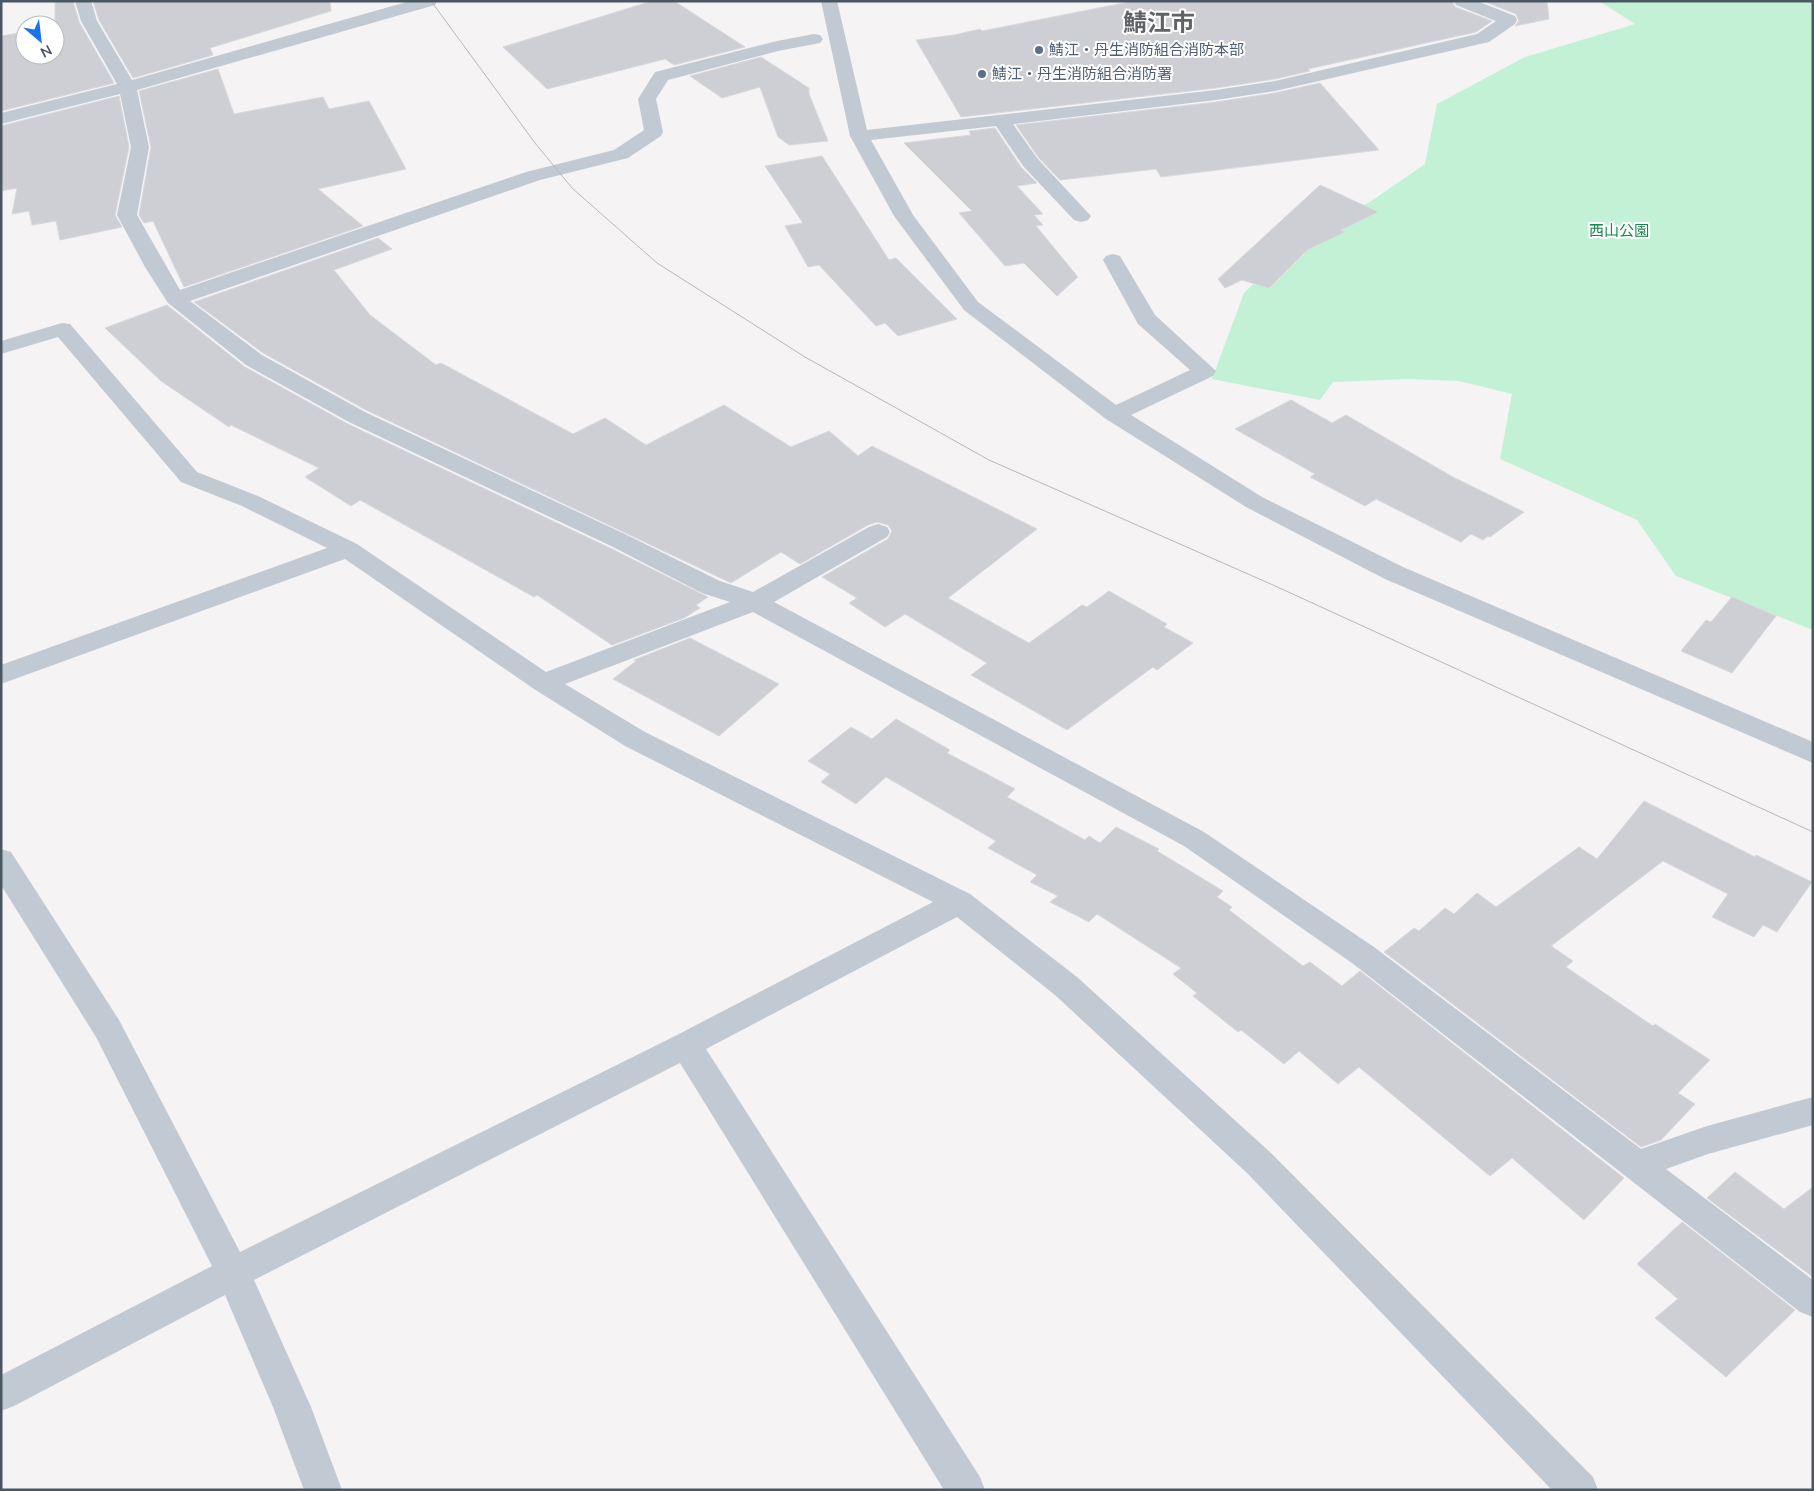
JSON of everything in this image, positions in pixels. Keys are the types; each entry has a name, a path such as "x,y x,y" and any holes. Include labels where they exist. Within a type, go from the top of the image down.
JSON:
{"street":[{"path":"83,1 89,21 127,87 140,148 127,215 175,299 254,360 357,417 620,541 711,587 755,602 1194,839 1363,955 1813,1301"},
{"path":"1,119 127,87 429,1"},
{"path":"829,1 859,136 904,216 971,306 1114,414 1254,502 1394,573 1813,753"},
{"path":"859,136 1216,95 1275,86 1483,38 1509,20 1462,1"},
{"path":"175,299 533,176 621,154 654,132 647,99 661,76 777,46 814,39"},
{"path":"1002,120 1030,162 1081,216"},
{"path":"1113,260 1146,319 1205,371 1114,414"},
{"path":"1,348 62,329 189,477 250,501 348,549 543,683 635,739 959,902 1066,986 1259,1163 1579,1490"},
{"path":"543,683 755,602 878,532"},
{"path":"1,674 348,549"},
{"path":"1,860 108,1029 233,1273 292,1407 323,1490"},
{"path":"1,1394 233,1273 686,1045 959,902"},
{"path":"686,1045 966,1490"},
{"path":"1636,1165 1707,1140 1813,1111"}],"green space":[{"name":"西山公園","path":"1599,1 1813,1 1813,630 1676,576 1637,520 1500,459 1512,394 1459,381 1408,379 1333,382 1320,400 1212,379 1244,293 1296,242 1370,202 1425,164 1437,104 1525,57 1635,24"}],"building":[{"path":"55,1 73,1 79,22 114,83 1,111 1,36 15,34 15,65 65,65 65,15 55,15"},
{"path":"93,1 330,1 331,11 210,48 213,55 133,78 99,20"},
{"path":"652,1 674,1 745,47 674,65 665,59 547,89 503,47"},
{"path":"1134,1 1452,1 1455,7 1492,21 1476,32 1308,69 1310,71 1275,79 1216,88 961,117 916,40 954,35 980,29 982,31"},
{"path":"1483,1 1547,1 1549,19 1515,26 1519,21 1516,14"},
{"path":"761,57 809,88 809,94 828,141 789,145 778,137 760,87 722,98 690,76"},
{"path":"218,69 234,114 323,97 329,109 369,101 406,169 318,189 363,226 184,287 153,221 144,223 139,215 151,147 139,91"},
{"path":"1320,83 1379,150 1161,177 1156,169 1060,180 1038,157 1016,125 1216,102 1275,93"},
{"path":"119,96 129,147 115,215 122,227 60,240 56,221 32,225 29,211 12,214 17,188 1,191 1,126"},
{"path":"995,128 1021,167 1037,183 1017,186 1043,214 1034,215 1043,225 1036,226 1078,277 1057,296 1024,263 1005,266 959,213 972,211 904,143 971,135 969,131"},
{"path":"822,156 889,260 896,258 957,319 898,336 885,323 876,326 819,265 808,267 785,226 803,223 765,166"},
{"path":"1320,185 1378,212 1341,230 1345,232 1307,250 1269,288 1242,280 1225,288 1218,279"},
{"path":"378,238 392,249 334,270 370,315 436,365 441,363 573,434 605,418 646,445 724,405 791,447 829,431 858,456 872,446 1037,529 948,598 1029,643 1082,605 1087,607 1109,591 1167,624 1164,627 1193,643 1157,670 1153,667 1067,730 971,675 987,663 905,614 885,627 849,603 857,598 822,577 888,539 892,531 888,525 877,522 868,525 800,564 781,552 731,583 366,410 263,353 194,302"},
{"path":"167,305 245,367 348,424 610,548 708,597 696,605 700,608 684,618 612,645 537,595 534,597 360,500 351,506 305,477 319,468 231,425 229,427 161,381 105,328"},
{"path":"1291,400 1332,423 1346,415 1451,476 1524,512 1490,537 1488,536 1483,540 1471,534 1461,542 1376,499 1365,506 1310,477 1315,474 1235,429"},
{"path":"1732,597 1776,616 1732,673 1681,651 1706,620 1711,622"},
{"path":"690,638 779,684 719,736 613,679 636,661 634,660"},
{"path":"896,719 950,750 947,753 1015,789 1007,797 1085,840 1089,836 1100,843 1116,827 1159,849 1157,851 1223,891 1217,897 1232,907 1229,910 1303,966 1310,962 1342,986 1360,971 1624,1178 1584,1220 1512,1158 1490,1176 1359,1067 1338,1084 1299,1051 1284,1064 1241,1030 1238,1032 1193,996 1197,993 1173,974 1181,968 1097,914 1089,922 1050,902 1058,896 1030,882 1037,875 988,848 996,841 886,777 856,804 821,782 830,774 808,761 851,727 872,739"},
{"path":"1644,801 1755,857 1756,855 1812,882 1777,932 1763,925 1754,937 1712,917 1728,894 1663,861 1551,946 1573,961 1566,967 1653,1026 1655,1024 1710,1060 1678,1093 1695,1104 1661,1140 1641,1147 1384,952 1414,928 1419,931 1445,908 1454,914 1477,893 1496,907 1579,847 1597,859"},
{"path":"1735,1172 1784,1209 1813,1187 1813,1277 1707,1198"},
{"path":"1682,1222 1795,1310 1726,1377 1655,1318 1678,1299 1637,1264"}],"tram line":[{"path":"431,1 535,143 572,188 657,263 805,357 989,460 1273,585 1813,832"}],"place":[{"name":"鯖江・丹生消防組合消防本部","path":"1039,50"},
{"name":"鯖江・丹生消防組合消防署","path":"982,74"}],"district":[{"name":"鯖江市","path":"1159,23"}]}
